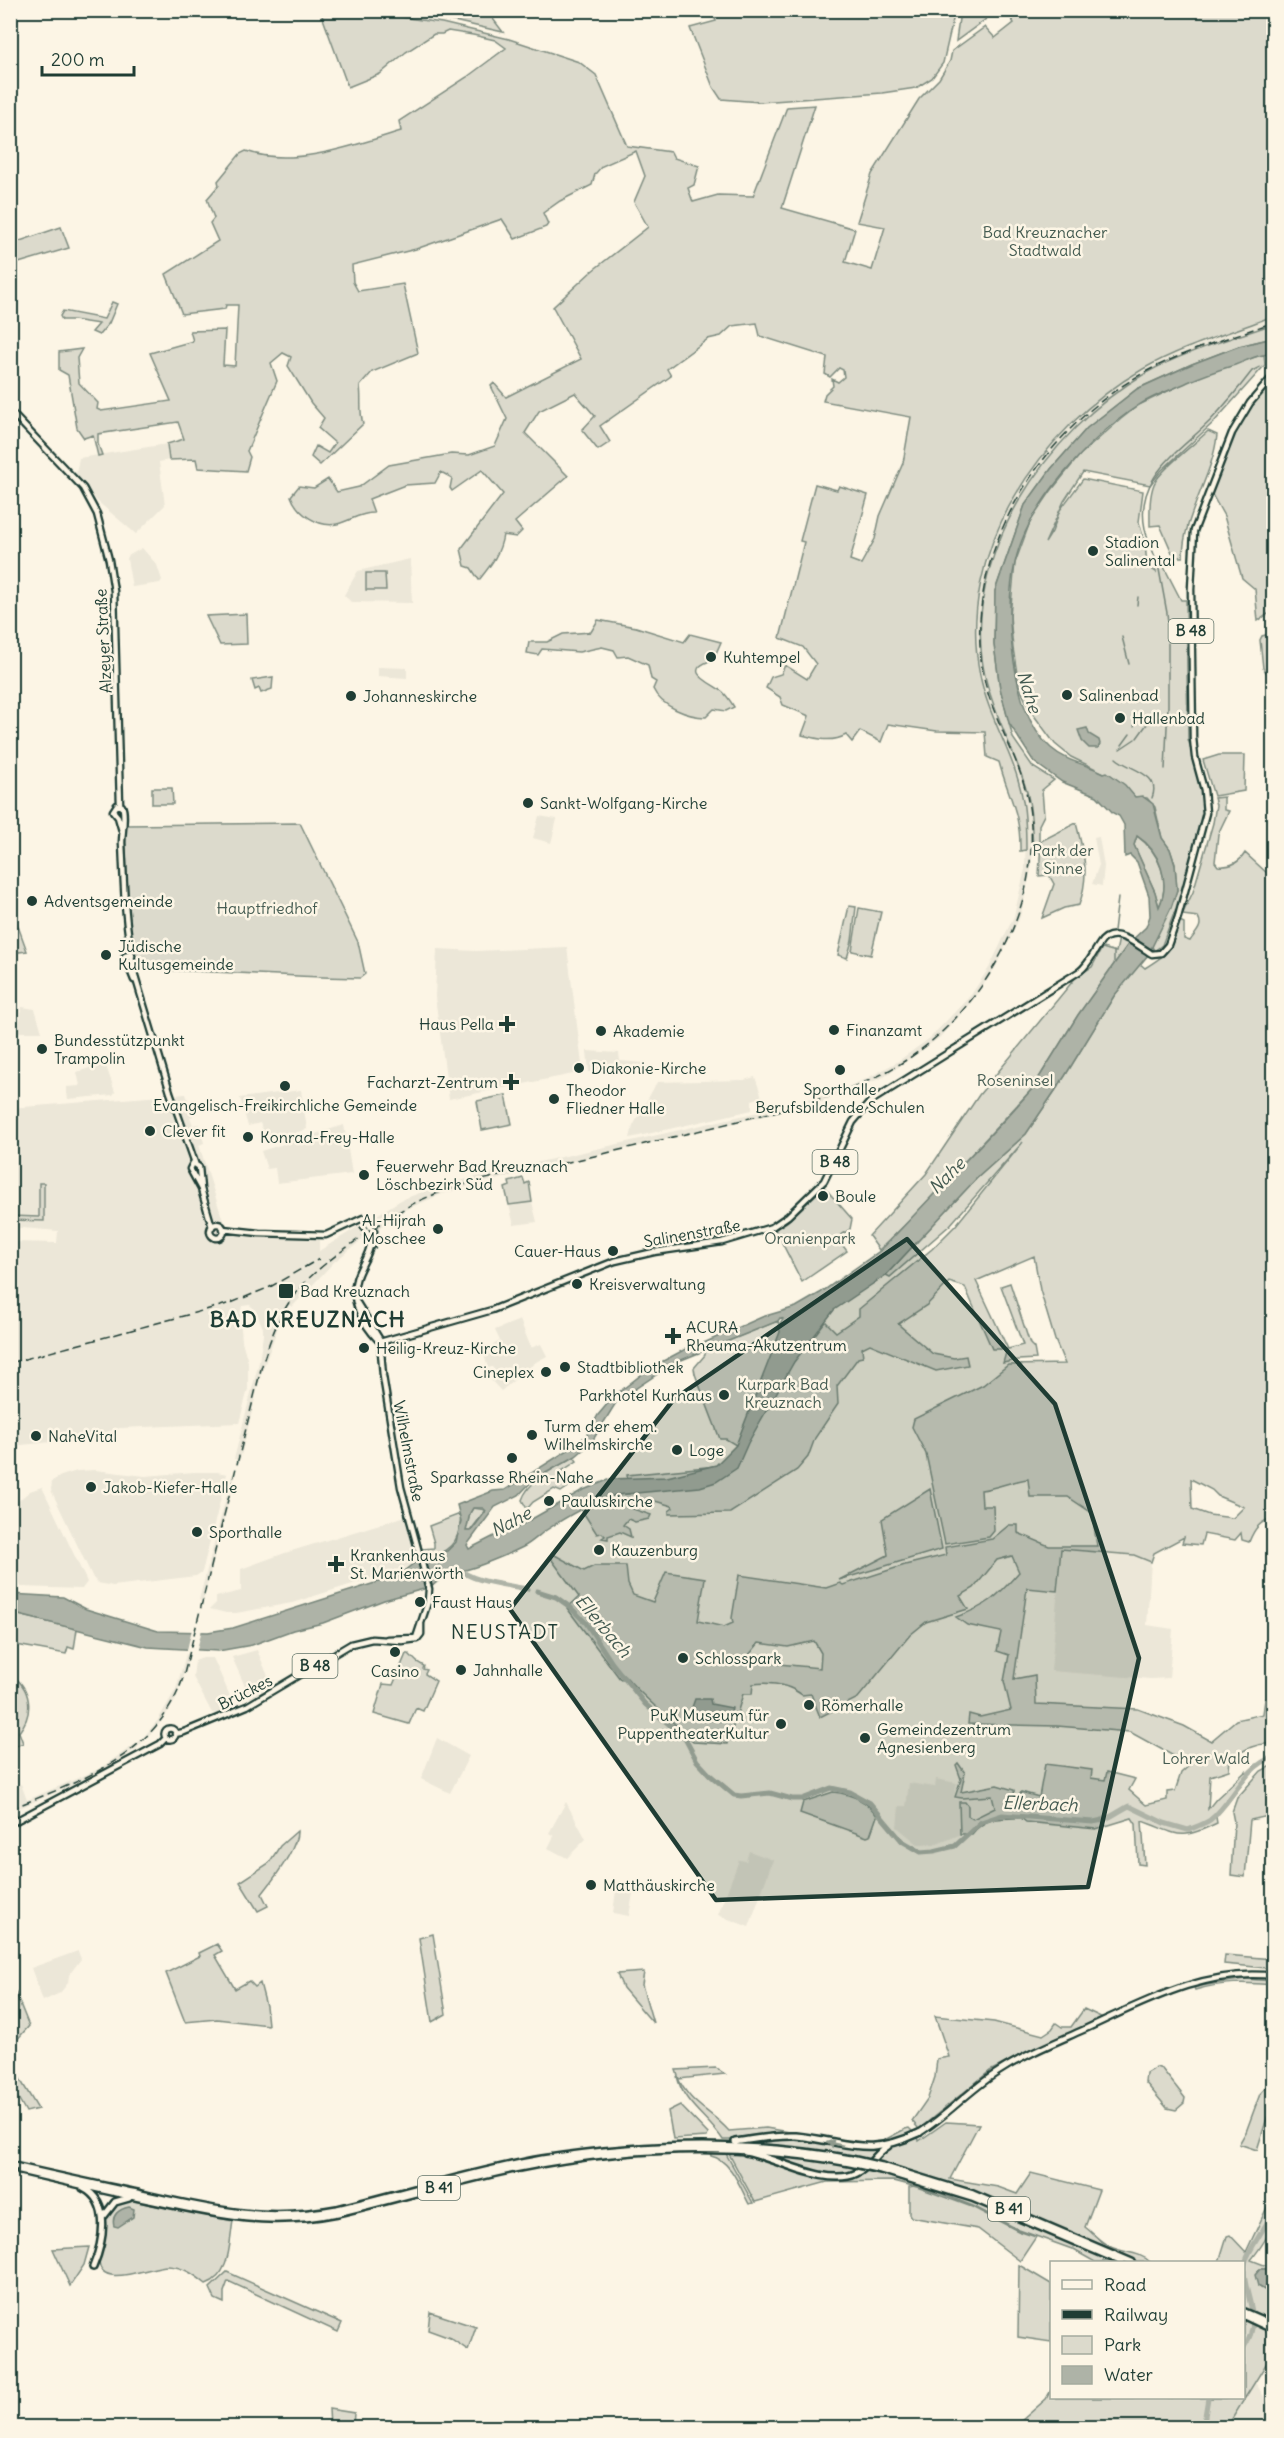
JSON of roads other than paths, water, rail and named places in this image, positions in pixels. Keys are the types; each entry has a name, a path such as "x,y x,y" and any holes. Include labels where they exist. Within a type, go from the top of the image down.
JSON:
{"highway":[{"name":"B 41","path":"726,2147 770,2158 818,2175 837,2178 861,2171 882,2150 919,2133"},
{"name":"B 41","path":"11,2166 133,2197 239,2219 294,2220 338,2213 541,2164 678,2149 726,2147 788,2136 846,2146 867,2147 892,2144"},
{"name":"B 41","path":"11,2166 224,2212 283,2216 337,2209 541,2160 614,2150 681,2145 726,2147 851,2161 882,2168 973,2194 1130,2261"},
{"name":"B 41","path":"882,2168 972,2198 1120,2261"},
{"name":"B 41","path":"73,2183 96,2197 102,2210 103,2220"},
{"path":"93,2267 103,2220 112,2204 133,2197"},
{"path":"1245,2314 1274,2328"}],"main road":[{"name":"Salinenstraße","path":"379,1342 492,1310 615,1261 654,1252 722,1242 760,1232 779,1224 824,1181 859,1113 870,1101 1084,968 1099,944 1107,936 1121,936 1154,955 1164,951 1171,938 1206,813 1204,790 1192,738 1193,537 1238,421 1274,375"},
{"name":"Alzeyer Straße","path":"10,411 88,494 99,521 114,591 120,791 118,805"},
{"path":"119,815 124,810 118,805 113,810 119,815 122,831 130,958 193,1164 199,1167 196,1171 214,1226 223,1232 326,1235 363,1218 365,1224"},
{"path":"128,965 130,958"},
{"path":"130,958 123,960 128,965 142,1002"},
{"path":"357,1221 365,1224"},
{"name":"Wilhelmstraße","path":"365,1224 371,1233 373,1244 355,1282 357,1303 379,1342 401,1487 429,1592 428,1604 420,1623"},
{"path":"214,1226 210,1232 213,1237 219,1238 223,1232"},
{"name":"Brückes","path":"175,1734 247,1706 351,1644 372,1639 416,1638 420,1623"},
{"name":"Brückes","path":"387,1639 402,1641 419,1638 420,1623"},
{"path":"10,1824 160,1744 166,1738 173,1738 175,1734 173,1729 168,1728 164,1733 166,1738"},
{"path":"919,2133 997,2072 1106,2019 1200,1982 1240,1975 1274,1977"}],"water":[{"path":"1273,338 1273,354 1258,356 1194,379 1151,398 1120,419 1081,454 1063,474 1033,518 1022,541 1011,587 1010,625 1014,662 1025,709 1030,720 1043,740 1057,753 1104,773 1107,772 1125,785 1135,797 1142,796 1153,804 1162,838 1170,849 1175,865 1177,890 1171,908 1148,955 1114,996 1026,1134 976,1179 886,1275 834,1310 794,1362 748,1443 737,1468 716,1482 700,1487 615,1495 606,1498 562,1520 526,1546 474,1567 449,1572 431,1587 384,1600 323,1623 293,1630 252,1645 218,1651 148,1647 11,1613 11,1594 63,1597 86,1609 158,1631 208,1632 233,1628 397,1576 417,1561 447,1551 456,1542 461,1521 457,1505 493,1491 505,1490 576,1445 588,1433 598,1415 614,1396 650,1368 693,1345 697,1346 762,1317 796,1307 881,1250 1032,1089 1078,1015 1129,943 1146,927 1150,916 1149,896 1137,862 1130,855 1125,857 1124,825 1119,816 1113,813 1097,796 1062,782 1034,762 1009,723 1000,688 994,645 995,591 1025,505 1051,469 1087,428 1137,389 1239,346","holes":["1137,836 1152,850 1161,868 1164,887 1159,907 1155,892 1134,845","780,1318 783,1319 779,1325 780,1332 736,1445 716,1465 667,1477 610,1479 581,1491 516,1528 514,1526 469,1549 467,1545 495,1507 519,1495 533,1480 576,1456 591,1443 617,1401 674,1363 778,1321","473,1508 483,1508 486,1511 471,1531 466,1531"]},
{"path":"1087,728 1089,734 1099,740 1098,748 1089,748 1082,741 1078,730"},
{"path":"695,1699 710,1699 711,1704 732,1708 729,1722 707,1719 703,1716 699,1718 690,1713"},
{"path":"129,2207 134,2209 133,2217 118,2227 114,2226 113,2222 117,2213"},
{"path":"1260,2269 1273,2269 1273,2295 1258,2286 1255,2275"}],"waterway":[{"path":"1156,560 1146,533 1143,511 1146,495 1153,480 1173,455 1216,415 1252,371 1260,367"},
{"path":"1158,564 1169,633"},
{"path":"1137,605 1138,597"},
{"path":"1122,637 1129,664"},
{"path":"1165,769 1168,643"},
{"path":"1134,726 1139,715"},
{"path":"1137,738 1147,724 1165,716"},
{"path":"1122,745 1130,734"},
{"path":"1120,749 1135,739"},
{"path":"1116,758 1148,778 1154,790 1152,798"},
{"path":"1113,939 1118,898"},
{"path":"1114,951 1114,962"},
{"name":"Ellerbach","path":"459,1568 464,1573 480,1580 527,1589"},
{"name":"Ellerbach","path":"537,1591 556,1597 586,1623 612,1663 645,1704 670,1725 681,1731 697,1761 734,1795 770,1793 792,1799 802,1799 831,1788 850,1792 870,1803 902,1841 921,1852 955,1846 981,1822 1002,1815 1093,1822 1107,1818 1129,1806 1164,1823 1188,1830 1210,1820 1255,1768 1274,1757"},
{"path":"1245,2263 1274,2210"},
{"path":"1245,2280 1253,2317 1250,2337 1245,2345"},
{"path":"1203,2428 1208,2399"}],"railway":[{"path":"10,1809 63,1788 113,1762 155,1727 171,1705 183,1678 269,1343 288,1304 299,1289 327,1262 399,1212 450,1189 484,1179 573,1161 754,1117 859,1085 906,1060 929,1044 971,1000 1005,947 1026,886 1031,855 1031,823 1026,792 991,703 983,673 980,627 985,582 998,539 1018,497 1044,459 1075,425 1109,395 1147,371 1178,357 1274,322"},
{"path":"10,1363 231,1303 270,1287 319,1259"},
{"path":"10,1375 16,1374"}],"place":[{"name":"Stadion Salinental","path":"1093,551"},
{"name":"Kuhtempel","path":"711,657"},
{"name":"Salinenbad","path":"1067,695"},
{"name":"Johanneskirche","path":"351,696"},
{"name":"Hallenbad","path":"1120,718"},
{"name":"Sankt-Wolfgang-Kirche","path":"528,803"},
{"name":"Adventsgemeinde","path":"32,901"},
{"name":"Jüdische Kultusgemeinde","path":"106,955"},
{"name":"Haus Pella","path":"507,1024"},
{"name":"Finanzamt","path":"834,1030"},
{"name":"Akademie","path":"601,1031"},
{"name":"Bundesstützpunkt Trampolin","path":"42,1049"},
{"name":"Diakonie-Kirche","path":"579,1068"},
{"name":"Sporthalle Berufsbildende Schulen","path":"840,1070"},
{"name":"Facharzt-Zentrum","path":"511,1082"},
{"name":"Evangelisch-Freikirchliche Gemeinde","path":"285,1086"},
{"name":"Theodor Fliedner Halle","path":"554,1099"},
{"name":"Clever fit","path":"150,1131"},
{"name":"Konrad-Frey-Halle","path":"248,1137"},
{"name":"Feuerwehr Bad Kreuznach Löschbezirk Süd","path":"364,1175"},
{"name":"Boule","path":"823,1196"},
{"name":"Al-Hijrah Moschee","path":"438,1229"},
{"name":"Cauer-Haus","path":"613,1251"},
{"name":"Kreisverwaltung","path":"577,1284"},
{"name":"Bad Kreuznach","path":"286,1291"},
{"name":"ACURA Rheuma-Akutzentrum","path":"673,1336"},
{"name":"Heilig-Kreuz-Kirche","path":"364,1348"},
{"name":"Stadtbibliothek","path":"565,1367"},
{"name":"Cineplex","path":"546,1372"},
{"name":"Parkhotel Kurhaus","path":"724,1395"},
{"name":"Turm der ehem. Wilhelmskirche","path":"532,1435"},
{"name":"NaheVital","path":"36,1436"},
{"name":"Loge","path":"677,1450"},
{"name":"Sparkasse Rhein-Nahe","path":"512,1458"},
{"name":"Jakob-Kiefer-Halle","path":"91,1487"},
{"name":"Pauluskirche","path":"549,1501"},
{"name":"Sporthalle","path":"197,1532"},
{"name":"Kauzenburg","path":"599,1550"},
{"name":"Krankenhaus St. Marienwörth","path":"336,1564"},
{"name":"Faust Haus","path":"420,1602"},
{"name":"Casino","path":"395,1652"},
{"name":"Schlosspark","path":"683,1658"},
{"name":"Jahnhalle","path":"461,1670"},
{"name":"Römerhalle","path":"809,1705"},
{"name":"PuK Museum für PuppentheaterKultur","path":"781,1724"},
{"name":"Gemeindezentrum Agnesienberg","path":"865,1738"},
{"name":"Matthäuskirche","path":"591,1885"}],"district":[{"name":"BAD KREUZNACH","path":"308,1319"},
{"name":"NEUSTADT","path":"505,1632"}],"park label":[{"name":"Bad Kreuznacher Stadtwald","path":"1045,241"},
{"name":"Park der Sinne","path":"1063,859"},
{"name":"Hauptfriedhof","path":"267,908"},
{"name":"Roseninsel","path":"1015,1080"},
{"name":"Oranienpark","path":"810,1238"},
{"name":"Kurpark Bad Kreuznach","path":"783,1393"},
{"name":"Lohrer Wald","path":"1206,1758"}],"water label":[{"name":"Nahe","path":"1029,692"},
{"name":"Nahe","path":"947,1176"},
{"name":"Nahe","path":"511,1522"}]}
